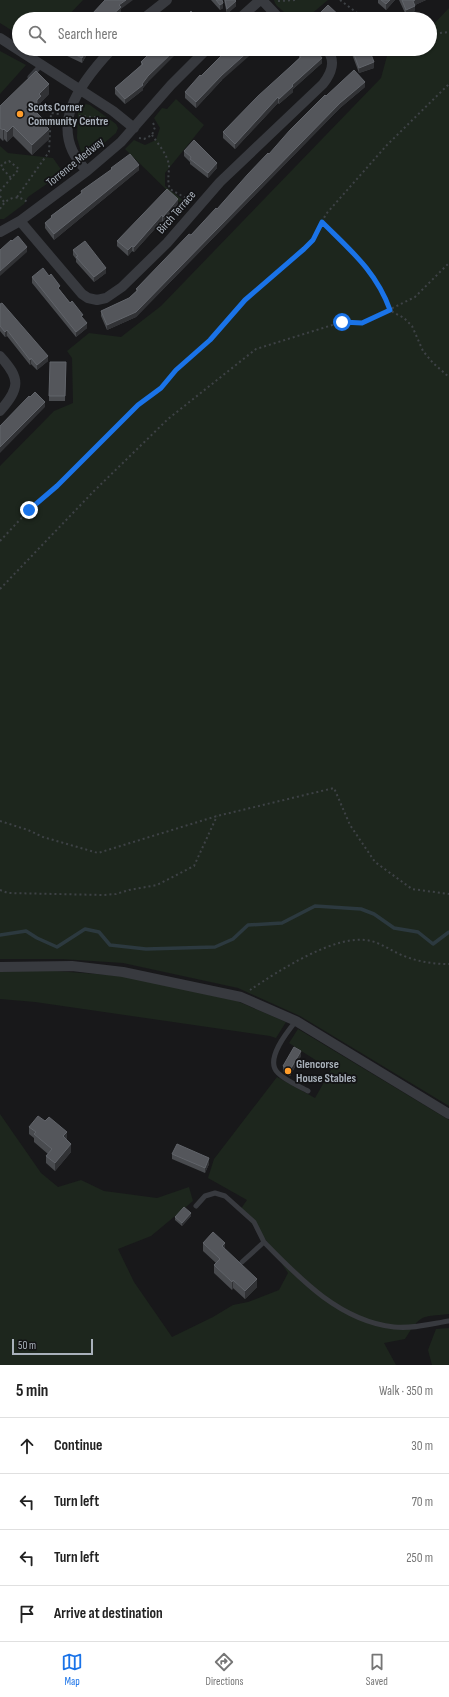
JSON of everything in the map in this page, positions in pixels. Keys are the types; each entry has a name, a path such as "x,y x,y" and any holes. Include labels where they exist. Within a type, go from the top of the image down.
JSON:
{"street":[{"path":"152,12 167,0"},
{"path":"247,12 261,0 273,12"},
{"path":"0,38 12,45"},
{"path":"29,56 113,111 134,128"},
{"path":"87,171 73,154 69,138 70,105 79,89 106,56"},
{"name":"Torrence Medway","path":"0,232 20,221 87,171 134,128 171,85 200,56"},
{"name":"Birch Terrace","path":"20,221 82,294 97,300 106,298 122,288 167,243 199,205 322,84 329,76 332,67 332,59 330,56"},
{"path":"0,356 10,367 16,382 14,395 0,411"},
{"path":"0,967 72,966 123,972 241,997 296,1022 449,1114"}],"lane":[{"path":"28,79 42,64"},
{"path":"296,1022 277,1049 273,1062 277,1073 308,1091"},
{"path":"196,1206 205,1196 215,1193 225,1196 254,1222 264,1242 302,1281 335,1306 370,1322 401,1327 449,1322"},
{"path":"242,1262 264,1242"}],"path":[{"path":"274,2 297,0"},
{"path":"340,0 356,12"},
{"path":"437,33 449,32"},
{"path":"0,541 29,510 57,486 138,405 161,388 176,370 210,340 245,300 313,240 326,214 387,145 449,84"},
{"path":"152,135 166,156 169,164 168,185 170,189 199,205"},
{"path":"0,191 19,169 9,161 2,164 1,167 11,178"},
{"path":"0,196 4,202"},
{"path":"0,209 4,202 12,198 22,198 34,210"},
{"path":"322,222 370,271 384,294 390,310 404,318 412,326 423,350 433,363 449,377"},
{"path":"0,589 94,491 168,419 256,349 342,322 362,323 415,297 449,263"},
{"path":"0,821 28,830 43,837 98,853 217,816 334,788 350,825 375,862 412,889 449,894"},
{"path":"0,890 8,893 102,895 116,894 158,885 194,866 217,816"},
{"path":"241,997 271,976 323,948 338,943 360,939 372,941 404,956 432,964 449,964"}],"shaded area":[{"path":"0,0 83,0 72,12 12,12 12,31 0,23"},
{"path":"274,0 328,0 313,12 284,12"},
{"path":"449,8 449,1106 300,1016 238,988 123,963 62,959 0,959 0,466 54,411 73,403 72,358 67,351 89,333 121,337 161,306 381,78 387,56 437,56 437,21"},
{"path":"0,51 26,65 0,94"},
{"path":"176,99 204,125 165,173 165,186 183,200 180,203 125,149 134,140 145,145 156,140 160,128 154,118 162,108 167,109"},
{"path":"86,104 90,105 116,124 118,128 116,133 89,156 81,152 77,138 78,110"},
{"path":"0,146 8,153 53,158 62,171 61,174 28,197 24,204 4,219 0,219"},
{"path":"43,970 123,976 237,1001 286,1022 276,1038 35,1002 0,999 0,971"},
{"path":"298,1029 449,1120 449,1314 422,1318 418,1321 405,1339 384,1343 396,1365 0,1365 0,1114 41,1173 58,1187 81,1180 104,1191 157,1198 189,1187 193,1201 151,1236 118,1249 134,1282 172,1337 213,1317 233,1305 248,1302 279,1290 288,1273 266,1240 240,1210 247,1200 208,1178 214,1159 277,1077 315,1098 331,1070 289,1043"},
{"path":"449,1328 449,1365 432,1365 428,1350 436,1329"}],"building":[{"path":"105,0 126,0 119,5 121,7 116,12 94,12"},
{"path":"216,0 222,0 223,3 220,5"},
{"path":"225,0 235,0 236,1 227,9"},
{"path":"381,0 390,0 386,4"},
{"path":"402,0 415,0 413,1 415,6 406,10"},
{"path":"328,5 336,12 321,12"},
{"path":"147,56 169,56 148,76 142,84 143,85 125,99 115,88 143,64 141,62"},
{"path":"221,56 243,56 196,102 185,92 200,75 201,76"},
{"path":"300,56 320,56 322,58 279,99 278,97 235,144 223,132 258,96"},
{"path":"355,56 372,56 374,62 359,68"},
{"path":"354,70 365,82 340,103 136,312 107,325 101,311 129,298 138,290 136,289 189,234 191,235 216,208 217,209 290,130 325,95 326,96"},
{"path":"36,71 49,84 39,94 41,96 37,100 36,112 46,122 44,124 49,129 32,145 13,126 7,132 0,128 0,106"},
{"path":"194,140 217,163 208,173 190,159 191,157 184,151"},
{"path":"130,154 139,165 54,234 45,223 52,217 51,216"},
{"path":"167,189 178,199 134,247 132,246 128,250 117,241"},
{"path":"18,236 27,247 0,271 0,250"},
{"path":"85,241 106,268 94,277 76,257 78,256 73,250"},
{"path":"43,268 49,276 51,274 60,286 58,288 70,303 72,301 83,315 81,316 87,323 76,332 32,277"},
{"path":"2,303 48,356 37,365 31,358 30,360 7,330 5,332 0,326 0,304"},
{"path":"50,362 66,362 65,396 49,396"},
{"path":"35,392 45,402 0,447 0,426 29,396 30,397"},
{"path":"294,1047 301,1051 290,1070 283,1066"},
{"path":"38,1116 45,1121 49,1117 67,1132 63,1136 71,1144 55,1163 46,1156 52,1149 34,1134 36,1132 29,1127"},
{"path":"177,1144 209,1158 205,1168 172,1154"},
{"path":"184,1207 191,1213 182,1223 175,1217"},
{"path":"213,1232 225,1243 222,1246 257,1279 245,1291 233,1280 232,1282 214,1265 220,1259 203,1243"}],"waterway":[{"path":"0,935 26,931 57,947 85,929 99,932 110,945 146,949 215,947 233,939 248,925 282,923 315,906 361,909 374,914 394,928 418,932 433,944 449,932"}],"place":[{"name":"Scots Corner Community Centre","path":"20,114"},
{"name":"Glencorse House Stables","path":"288,1071"}],"route":[{"path":"29,510 57,486 138,405 161,388 176,370 210,340 245,300 304,249 313,240 322,222 370,271 384,294 390,310 362,323 342,322"}]}
